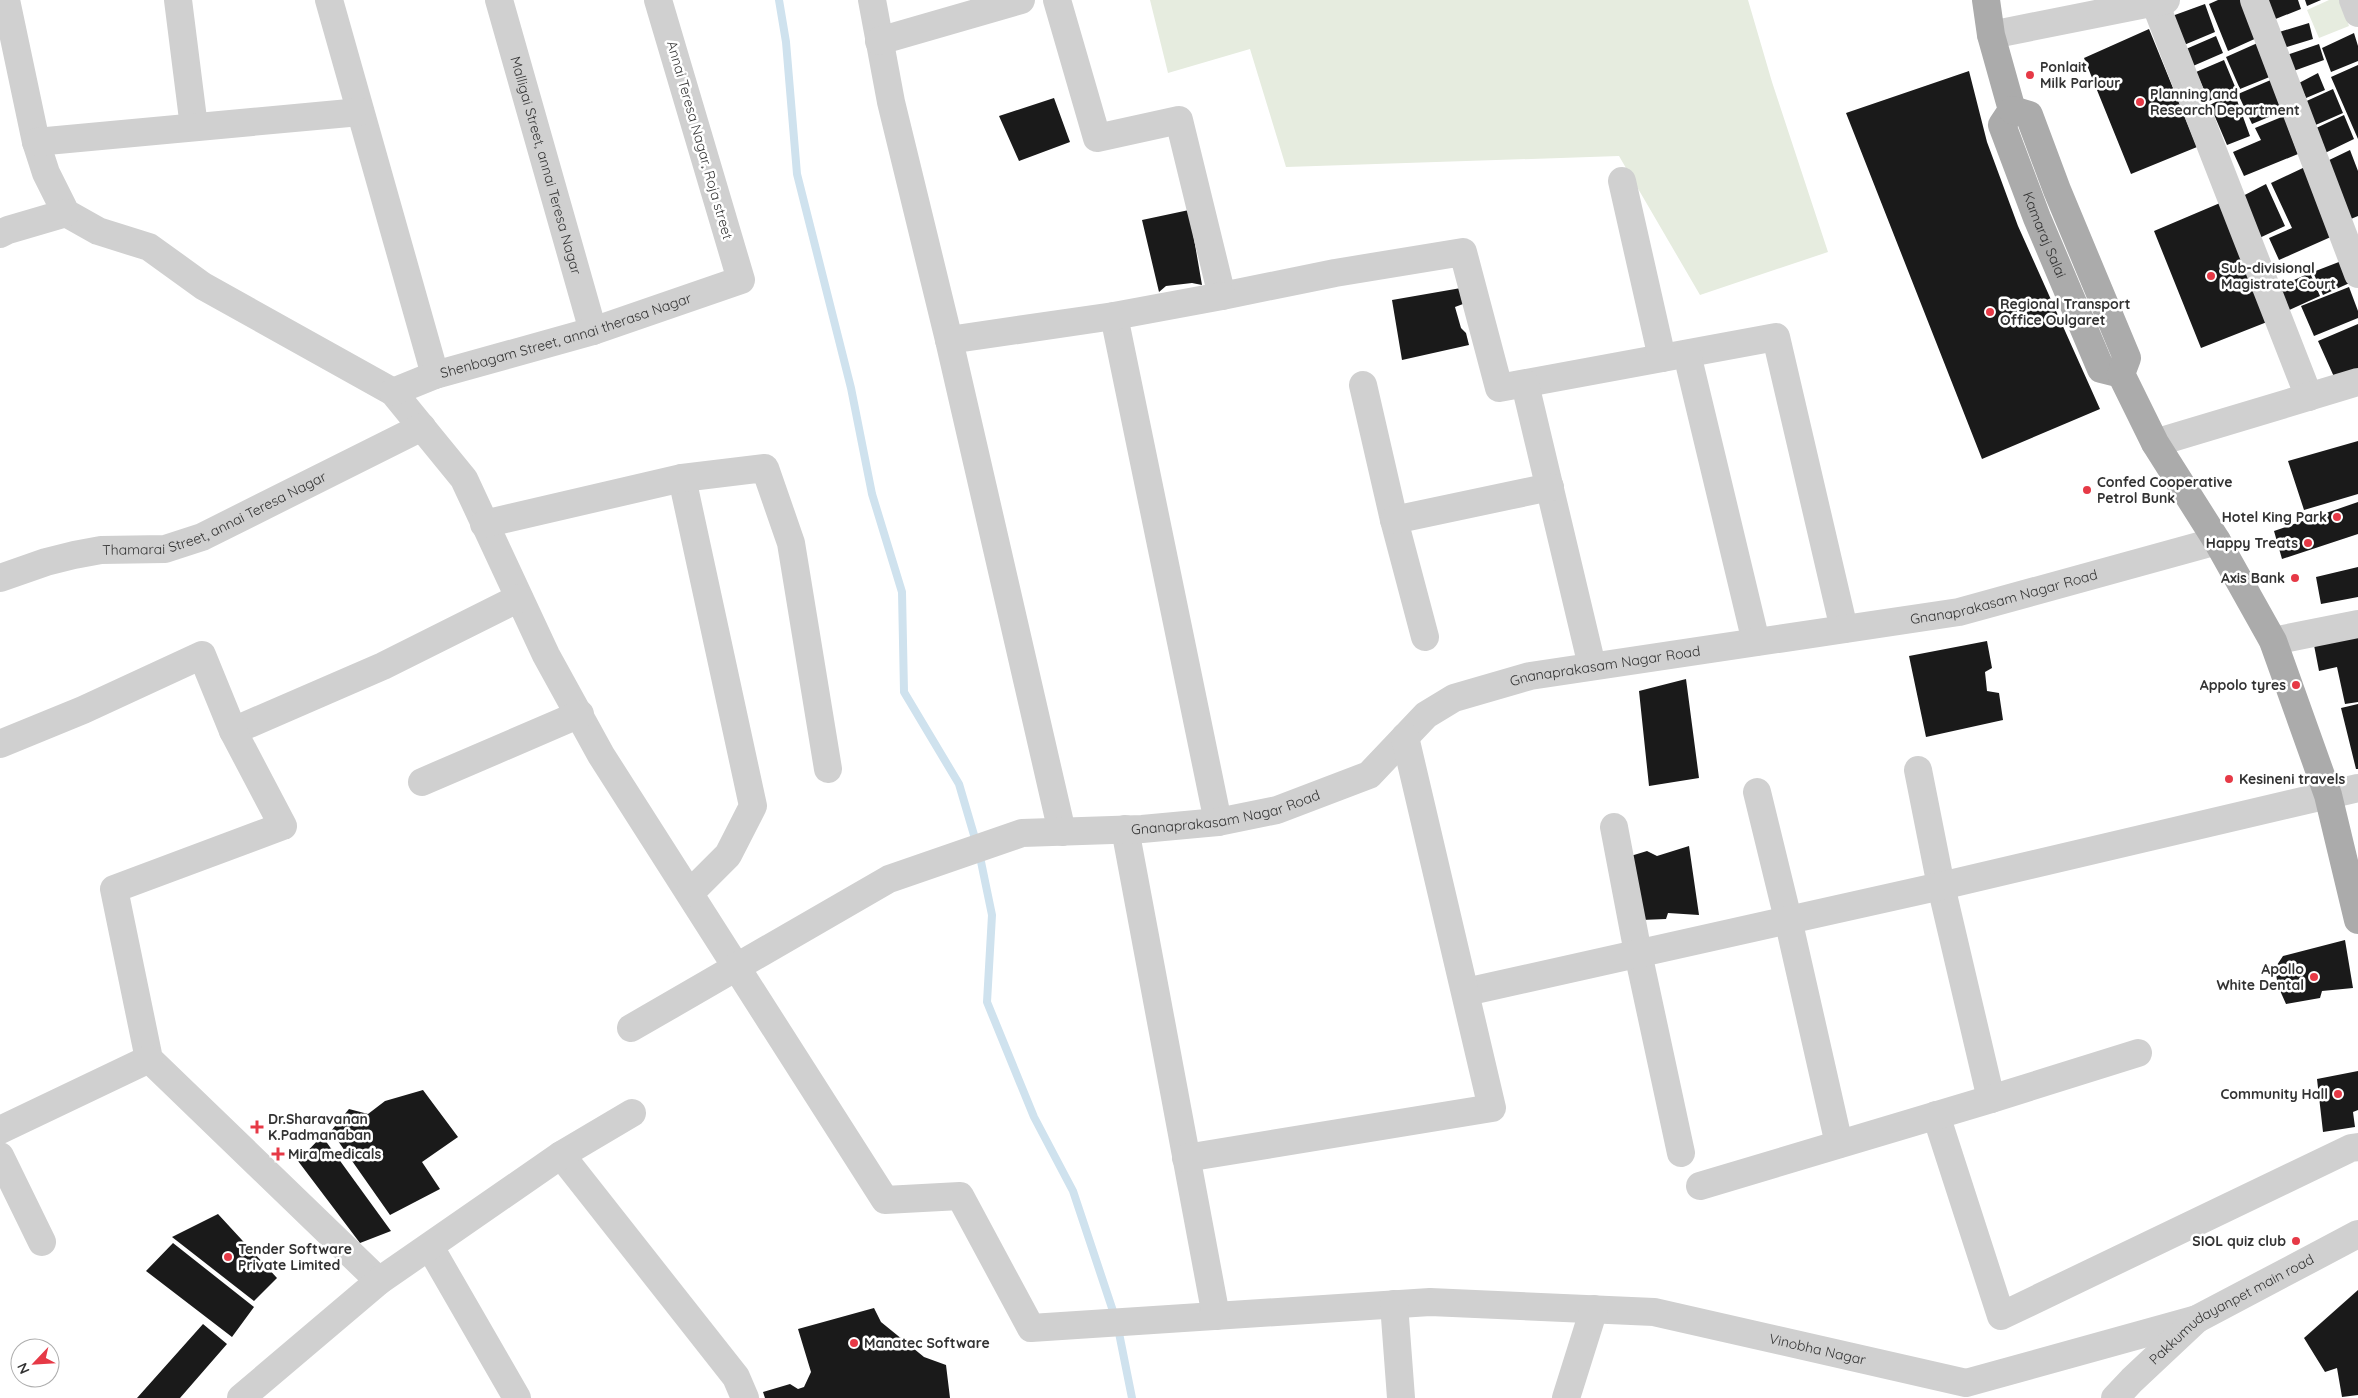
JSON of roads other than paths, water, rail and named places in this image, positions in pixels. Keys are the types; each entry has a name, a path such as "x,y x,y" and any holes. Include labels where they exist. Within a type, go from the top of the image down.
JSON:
{"main road":[{"name":"Kamaraj Salai","path":"1986,0 1991,36 2012,110 2029,116 2057,190 2127,358 2122,374 2155,443 2217,541 2273,641 2328,795 2358,920"}],"street":[{"path":"6,0 36,142 46,173 66,213 98,231 149,247 202,286 393,392 464,479 546,655 601,755 736,967"},
{"path":"178,0 194,127"},
{"path":"328,0 435,375"},
{"name":"Malligai Street, annai Teresa Nagar","path":"499,0 593,331"},
{"name":"Annai Teresa Nagar, Roja street","path":"658,0 741,280"},
{"path":"872,0 891,102 950,340 1062,832"},
{"path":"879,40 1021,0"},
{"path":"1057,0 1097,138 1180,120 1222,296"},
{"path":"2254,0 2358,274"},
{"path":"2353,0 2358,13"},
{"path":"1991,36 2160,2 2309,397"},
{"path":"36,142 360,112"},
{"path":"1622,181 1756,642"},
{"path":"0,234 66,213"},
{"path":"950,340 1114,316 1335,272 1463,252 1499,388 1776,337 1844,629"},
{"name":"Shenbagam Street, annai therasa Nagar","path":"393,392 435,375 593,331 741,280"},
{"path":"1114,316 1218,822"},
{"path":"2155,443 2358,382"},
{"path":"1525,384 1592,666"},
{"path":"1363,385 1394,520 1425,637"},
{"name":"Thamarai Street, annai Teresa Nagar","path":"0,578 46,562 74,555 101,550 166,549 202,537 422,427"},
{"path":"484,524 682,478 765,468 791,544 828,769"},
{"path":"682,478 753,806 728,855 690,893"},
{"path":"1394,520 1550,487"},
{"name":"Gnanaprakasam Nagar Road","path":"631,1028 889,879 1022,833 1125,830 1218,822 1278,810 1369,776 1426,715 1454,698 1530,676 1959,612 2217,541"},
{"path":"233,731 383,666 519,598"},
{"path":"2273,641 2358,624"},
{"path":"0,744 83,710 202,655 233,731 283,826 114,890 149,1059 379,1281"},
{"path":"422,782 580,714"},
{"path":"1186,1158 1492,1108 1405,737"},
{"path":"1918,770 1941,886 1991,1099"},
{"path":"1466,992 1941,886 2358,788"},
{"path":"1757,792 1839,1144"},
{"path":"1614,827 1638,953 1681,1153"},
{"path":"1125,830 1216,1316"},
{"name":"Vinobha Nagar","path":"736,967 885,1200 960,1196 1030,1328 1430,1302 1654,1312 1966,1384 2197,1319"},
{"path":"1700,1186 1936,1116 2138,1052"},
{"path":"0,1130 149,1059"},
{"path":"241,1398 379,1281 561,1155 632,1114"},
{"path":"1936,1116 2001,1316 2342,1152 2358,1147"},
{"path":"561,1155 736,1377 745,1398"},
{"path":"0,1156 42,1242"},
{"name":"Pakkumudayanpet main road","path":"2115,1398 2197,1319 2358,1234"},
{"path":"430,1247 517,1398"},
{"path":"1394,1304 1400,1398"},
{"path":"1566,1398 1594,1309"}],"waterway":[{"path":"779,0 786,42 797,174 851,388 872,494 902,592 904,692 959,784 979,852 992,915 987,1002 1034,1117 1073,1191 1117,1323 1132,1398"}],"place":[{"name":"Ponlait Milk Parlour","path":"2030,75"},
{"name":"Planning and Research Department","path":"2140,102"},
{"name":"Sub-divisional Magistrate Court","path":"2211,276"},
{"name":"Regional Transport Office Oulgaret","path":"1990,312"},
{"name":"Confed Cooperative Petrol Bunk","path":"2087,490"},
{"name":"Hotel King Park","path":"2337,517"},
{"name":"Happy Treats","path":"2308,543"},
{"name":"Axis Bank","path":"2295,578"},
{"name":"Appolo tyres","path":"2296,685"},
{"name":"Kesineni travels","path":"2229,779"},
{"name":"Apollo White Dental","path":"2314,977"},
{"name":"Community Hall","path":"2338,1094"},
{"name":"Dr.Sharavanan K.Padmanaban","path":"257,1127"},
{"name":"Mira medicals","path":"278,1154"},
{"name":"SIOL quiz club","path":"2296,1241"},
{"name":"Tender Software Private Limited","path":"228,1257"},
{"name":"Manatec Software","path":"854,1343"}]}
